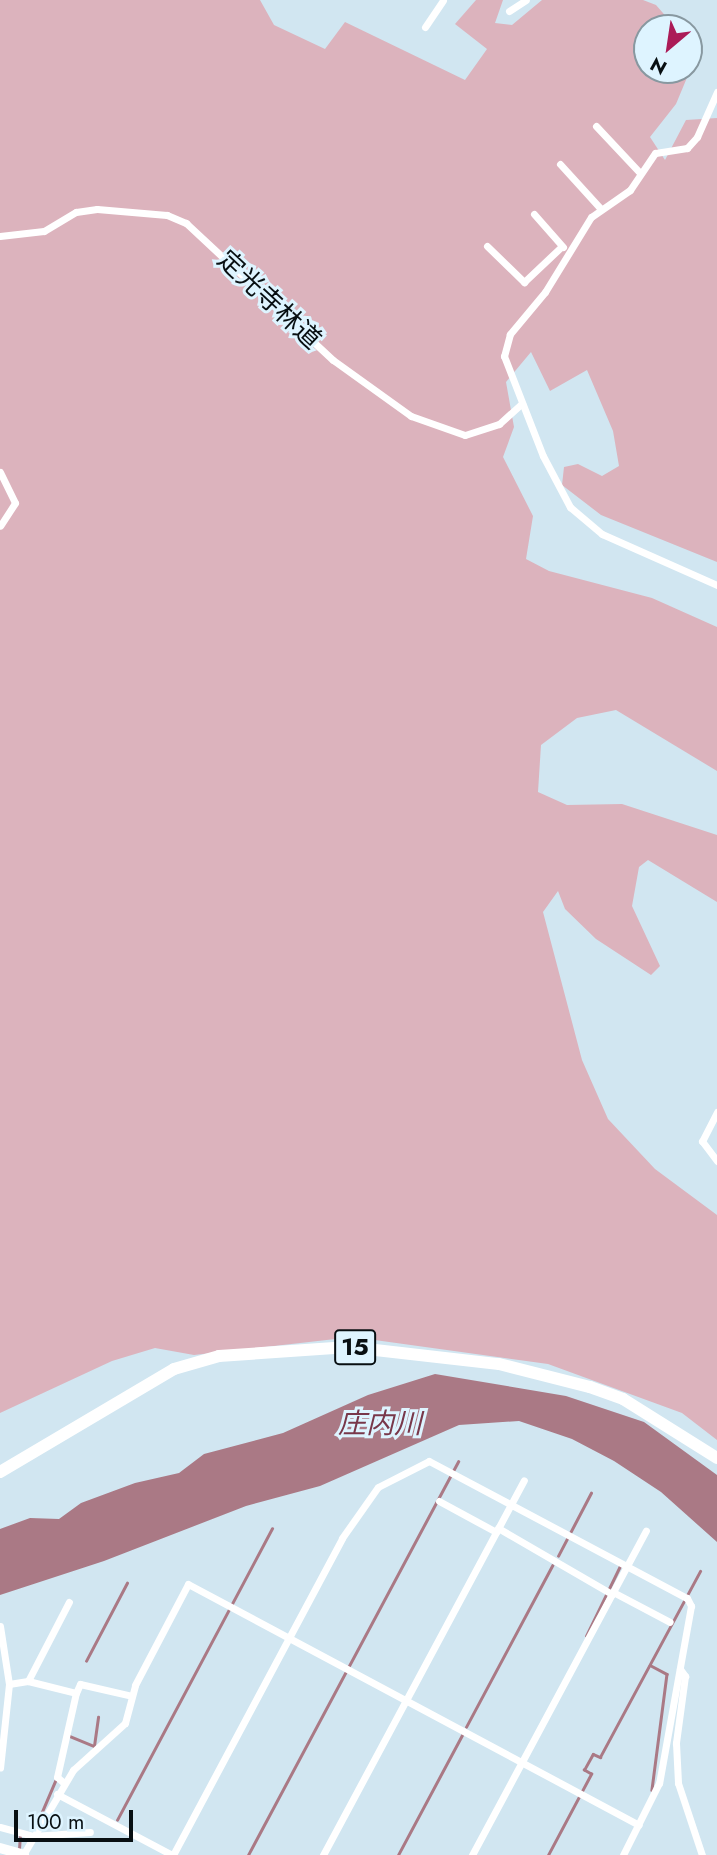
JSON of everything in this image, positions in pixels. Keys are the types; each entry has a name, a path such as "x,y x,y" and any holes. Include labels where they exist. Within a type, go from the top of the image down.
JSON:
{"main road":[{"name":"15","path":"0,1472 174,1369 219,1356 349,1347 499,1364 578,1383 623,1399 717,1458"},
{"path":"0,1848 24,1855"}],"street":[{"path":"425,27 443,0"},
{"path":"509,11 526,0"},
{"path":"717,92 687,148 655,153 630,190 600,208 545,292 506,342 505,356 557,489 570,508 602,534 717,584"},
{"path":"596,126 640,173"},
{"path":"560,164 600,208"},
{"name":"定光寺林道","path":"0,236 44,231 76,212 97,209 167,215 186,223 332,360 411,416 465,435 499,424 522,404"},
{"path":"534,214 561,247 570,251"},
{"path":"487,246 524,282 561,247"},
{"path":"0,472 15,503 0,526"},
{"path":"717,1112 702,1141 717,1161"},
{"path":"57,1794 172,1855 342,1538 378,1488 429,1461 687,1598 691,1606 659,1783 623,1855"},
{"path":"323,1855 524,1480"},
{"path":"439,1501 670,1622"},
{"path":"472,1855 646,1531"},
{"path":"24,1855 64,1783 125,1723 132,1696 188,1584 639,1825"},
{"path":"28,1681 69,1602"},
{"path":"0,1626 9,1685 0,1768"},
{"path":"680,1669 685,1676 676,1743 678,1783 702,1855"},
{"path":"9,1685 28,1681 76,1693"},
{"path":"64,1783 57,1777 80,1684 132,1696"},
{"path":"0,1827 33,1836 90,1832"}],"shaded area":[{"path":"0,0 260,0 274,25 325,49 345,22 465,80 487,49 455,24 476,0 503,0 495,23 512,25 542,0 643,0 656,5 664,14 633,14 633,84 684,84 676,104 650,137 665,160 686,120 717,118 717,562 601,515 562,485 564,467 578,464 602,476 619,466 613,431 587,370 550,391 531,352 506,382 514,427 503,457 533,516 526,559 549,571 652,598 717,627 717,771 616,710 577,718 541,745 538,792 567,805 622,804 717,835 717,902 648,860 639,867 632,906 660,966 651,975 596,939 565,909 558,891 543,912 582,1060 608,1119 655,1169 717,1215 717,1440 682,1413 548,1364 353,1337 194,1355 155,1348 112,1361 0,1413"}],"water":[{"name":"庄内川","path":"435,1374 566,1396 644,1422 717,1475 717,1542 661,1492 614,1461 572,1439 519,1421 459,1425 320,1486 246,1506 104,1561 0,1595 0,1529 30,1518 59,1519 81,1503 135,1483 179,1473 204,1454 283,1433 368,1395"}],"waterway":[{"path":"248,1855 458,1462"},
{"path":"558,1556 591,1493"},
{"path":"117,1820 272,1529"},
{"path":"466,1727 552,1566"},
{"path":"586,1636 620,1566"},
{"path":"548,1855 591,1774 584,1770 593,1754 600,1757 700,1571"},
{"path":"86,1661 127,1583"},
{"path":"650,1665 667,1674 652,1790"},
{"path":"67,1735 94,1746 98,1717"},
{"path":"398,1855 462,1735"},
{"path":"35,1828 56,1779"},
{"path":"19,1849 20,1835"}]}
